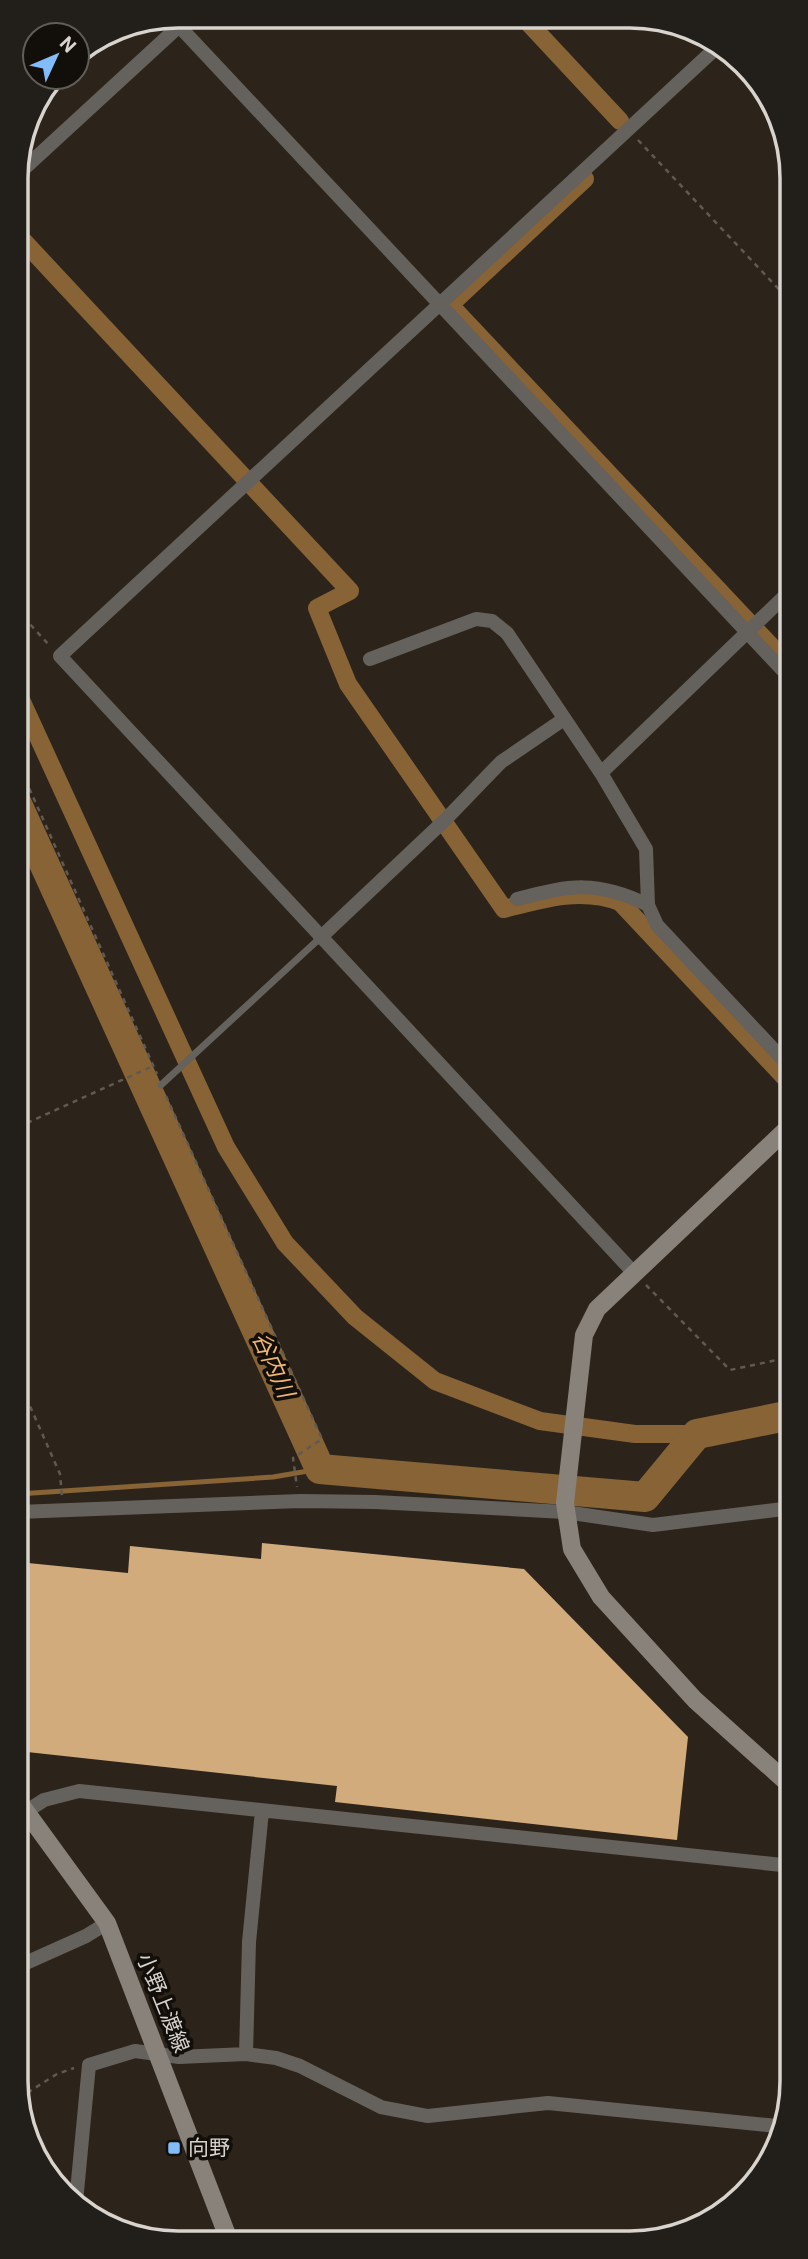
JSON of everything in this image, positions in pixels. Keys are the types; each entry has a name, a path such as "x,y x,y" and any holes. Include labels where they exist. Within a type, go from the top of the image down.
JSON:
{"street":[{"path":"28,165 177,28"},
{"path":"191,28 440,306 780,667"},
{"path":"634,1273 60,656 711,52"},
{"path":"601,773 780,600"},
{"path":"370,659 476,619 492,621 507,633 601,773 646,849 648,905 657,925 780,1056"},
{"path":"320,938 446,819 501,762 564,719"},
{"path":"517,899 556,889 590,887 612,889 648,905"},
{"path":"780,1135 597,1309 584,1335 565,1507 572,1549 601,1597 695,1700 780,1775"},
{"path":"28,1512 300,1501 565,1507 653,1525 780,1509"},
{"path":"28,1805 79,1791 780,1866"},
{"path":"246,2054 249,1942 262,1811"},
{"name":"小野上渡線","path":"28,1813 107,1923 226,2231"},
{"path":"28,1962 86,1936 107,1923"},
{"path":"77,2191 89,2065 135,2051 179,2057 246,2054 276,2058 300,2066 382,2107 428,2116 548,2103 773,2126"}],"lane":[{"path":"161,1084 320,938"}],"path":[{"path":"628,130 780,290"},
{"path":"28,622 60,656"},
{"path":"28,786 151,1067 322,1439 293,1458 298,1492"},
{"path":"28,1122 151,1067"},
{"path":"634,1273 723,1367 730,1370 780,1359"},
{"path":"28,1402 60,1474 62,1499"},
{"path":"28,2092 57,2074 89,2065"}],"building":[{"path":"262,1543 524,1569 688,1737 677,1840 335,1802 337,1786 28,1752 28,1563 128,1573 130,1546 261,1559"}],"waterway":[{"path":"533,28 620,121"},
{"path":"585,179 450,305 780,655"},
{"path":"28,246 350,591 317,608 348,684 504,909 547,898 576,895 591,895 620,902 780,1072"},
{"path":"28,715 226,1147 285,1243 355,1317 435,1381 540,1421 635,1434 697,1434"},
{"name":"谷内川","path":"28,828 320,1469 645,1497 697,1434 780,1417"},
{"path":"28,1493 273,1477 320,1469"}],"place":[{"name":"向野","path":"174,2148"}]}
